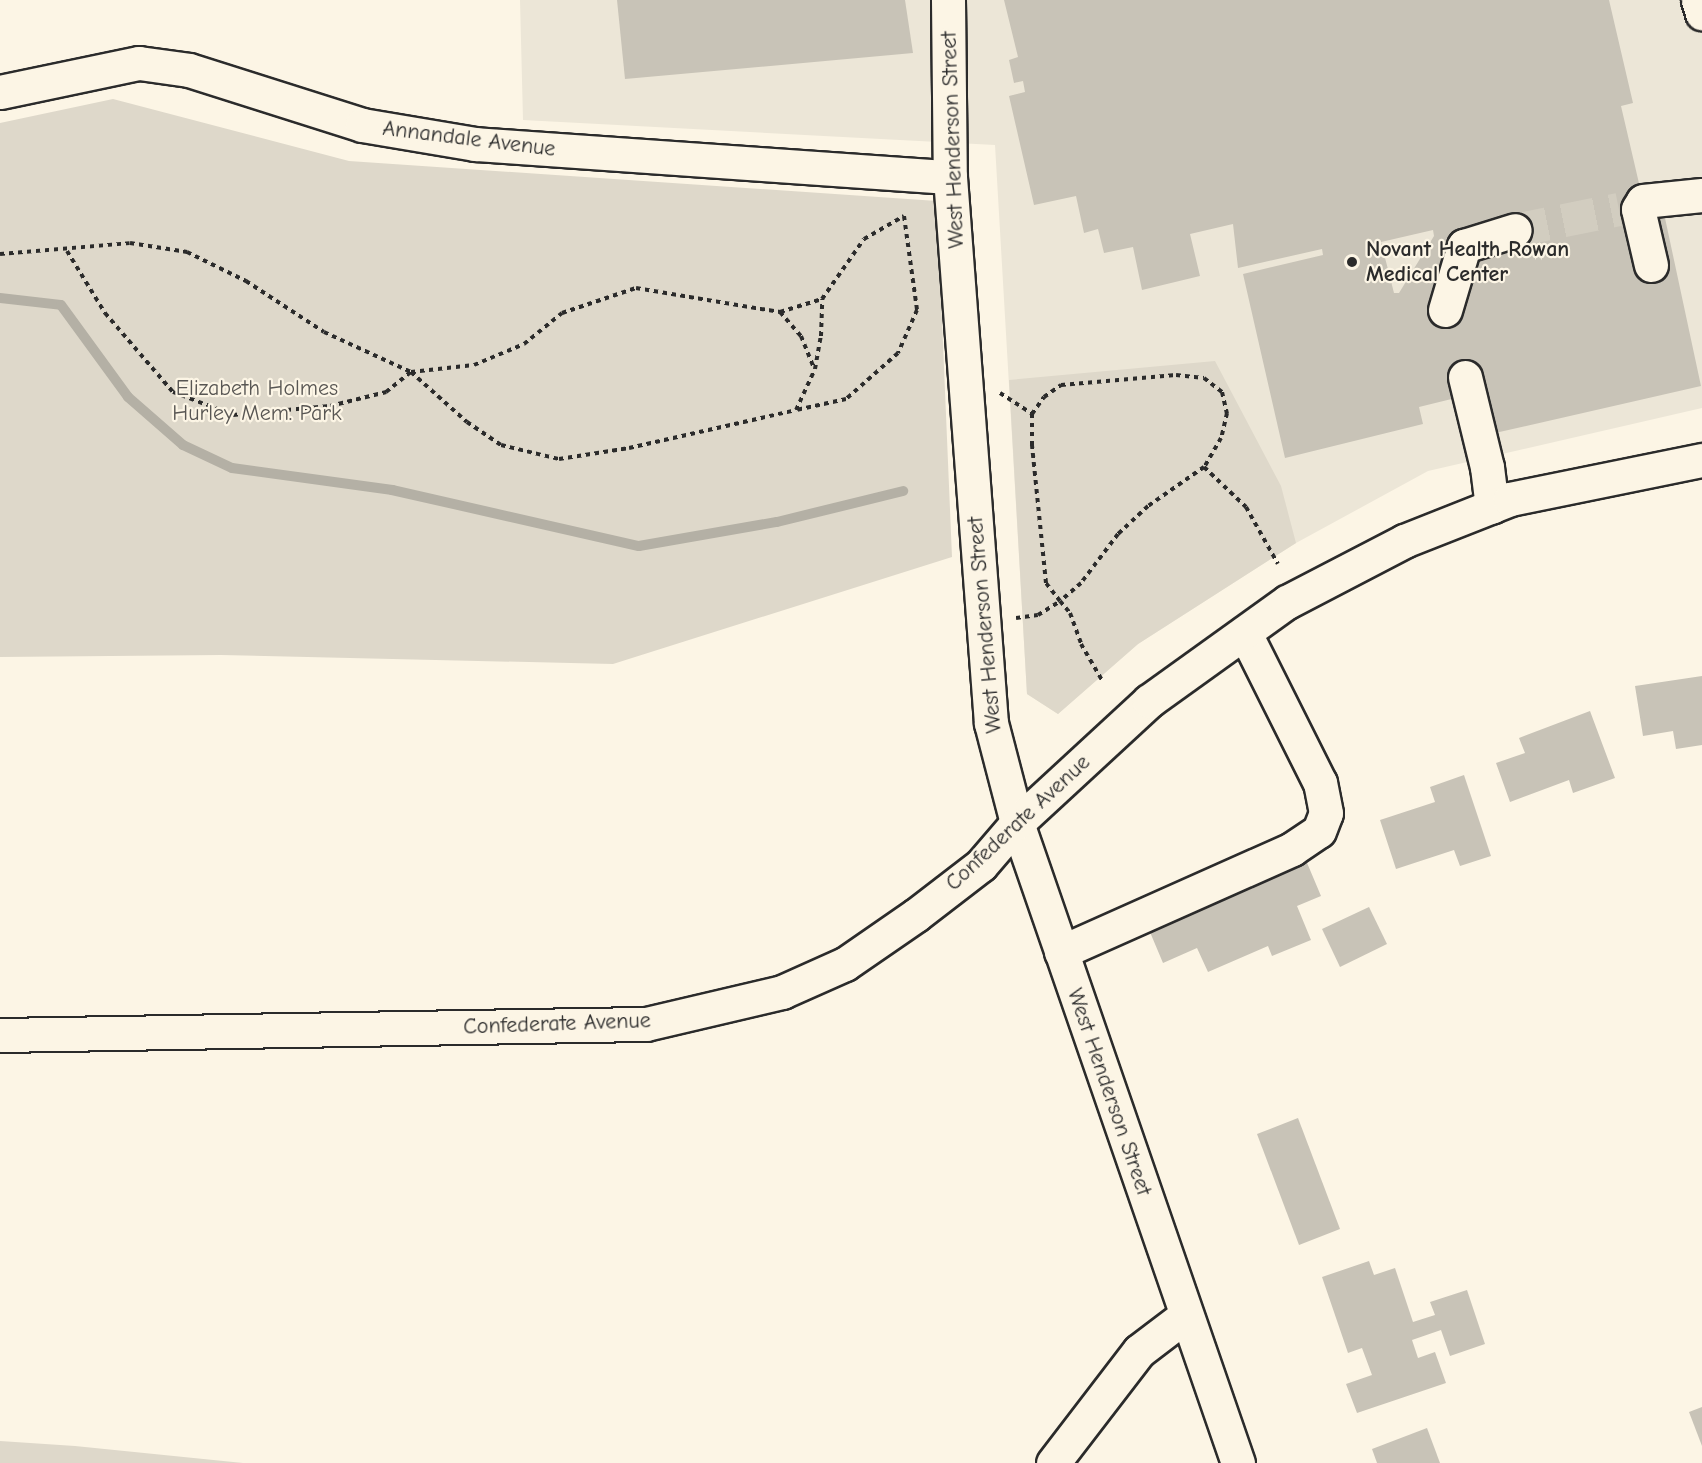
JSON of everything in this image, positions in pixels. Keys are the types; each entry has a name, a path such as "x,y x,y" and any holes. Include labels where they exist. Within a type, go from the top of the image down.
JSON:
{"street":[{"name":"West Henderson Street","path":"948,0 950,177 991,723 1017,824 1185,1316 1238,1463"},
{"path":"1698,0 1702,13"},
{"name":"Annandale Avenue","path":"0,92 139,63 189,70 362,125 475,144 950,177"},
{"path":"1651,265 1628,209 1643,201 1702,195"},
{"path":"1445,310 1464,246 1515,230"},
{"path":"1465,377 1487,467 1492,507"},
{"name":"Confederate Avenue","path":"0,1035 646,1024 782,992 845,964 981,865 1017,824 1149,701 1287,602 1404,541 1510,499 1702,460"},
{"path":"1061,952 1292,849 1319,831 1326,813 1320,783 1245,633"},
{"path":"1053,1463 1139,1351 1185,1316"}],"path":[{"path":"0,254 67,251 130,243 187,252 246,281 324,332 411,372 467,422 501,445 559,459 629,448 846,399 898,353 917,310 904,216 864,239 822,299 821,336 814,369 796,410"},
{"path":"67,251 105,313 172,392 233,415 330,406 386,392 411,372 474,365 524,344 562,313 636,288 780,312 822,299"},
{"path":"780,312 801,336 814,369"},
{"path":"1010,618 1038,615 1060,601 1081,583 1118,534 1148,506 1204,467 1221,438 1227,413 1222,392 1204,378 1176,375 1061,385 1044,397 1032,414 1032,445 1046,583 1060,601 1070,613 1081,644 1103,682"},
{"path":"999,393 1032,414"},
{"path":"1204,467 1246,507 1278,564"}],"shaded area":[{"name":"Novant Health Rowan Medical Center","path":"520,0 1702,0 1702,408 1428,471 1296,543 1138,644 1058,714 1027,694 995,145 523,120"}],"green space":[{"name":"Elizabeth Holmes Hurley Mem. Park","path":"113,99 349,161 937,201 952,557 613,664 221,655 0,657 0,123"},
{"path":"1215,361 1281,486 1296,543 1138,644 1058,714 1027,694 1009,380"},
{"path":"0,1441 75,1446 243,1463 0,1463"}],"building":[{"path":"617,0 905,0 913,53 625,79"},
{"path":"1004,0 1609,0 1633,103 1621,106 1648,222 1665,218 1701,386 1495,433 1484,391 1419,407 1423,424 1285,458 1243,274 1323,255 1322,249 1238,268 1233,224 1190,234 1200,276 1142,290 1133,247 1104,253 1098,229 1084,233 1076,196 1034,205 1009,96 1025,92 1023,81 1014,83 1009,60 1018,57","holes":["1433,230 1434,236 1399,293 1394,293 1381,242"]},
{"path":"1702,676 1702,745 1676,749 1673,731 1643,736 1635,686"},
{"path":"1590,711 1615,778 1573,793 1569,780 1510,802 1496,763 1525,753 1519,738"},
{"path":"1464,775 1491,856 1460,866 1454,850 1396,869 1380,820 1435,802 1430,787"},
{"path":"1305,858 1321,896 1297,906 1311,940 1272,956 1268,946 1208,972 1197,948 1163,963 1147,925"},
{"path":"1369,907 1387,944 1340,967 1322,929"},
{"path":"1298,1118 1340,1229 1299,1245 1257,1134"},
{"path":"1369,1261 1374,1275 1395,1268 1413,1322 1435,1315 1430,1302 1467,1290 1485,1344 1450,1356 1441,1330 1412,1340 1418,1358 1435,1352 1446,1383 1357,1413 1346,1384 1372,1375 1362,1348 1348,1353 1322,1277"},
{"path":"1702,1407 1702,1446 1689,1412"},
{"path":"1427,1428 1440,1463 1377,1463 1372,1449"}],"waterway":[{"path":"0,298 61,305 128,397 183,445 232,468 392,490 639,546 777,522 903,491"}],"tunnel":[{"path":"1515,230 1619,209"}],"place":[{"name":"Novant Health Rowan Medical Center","path":"1352,262"}]}
